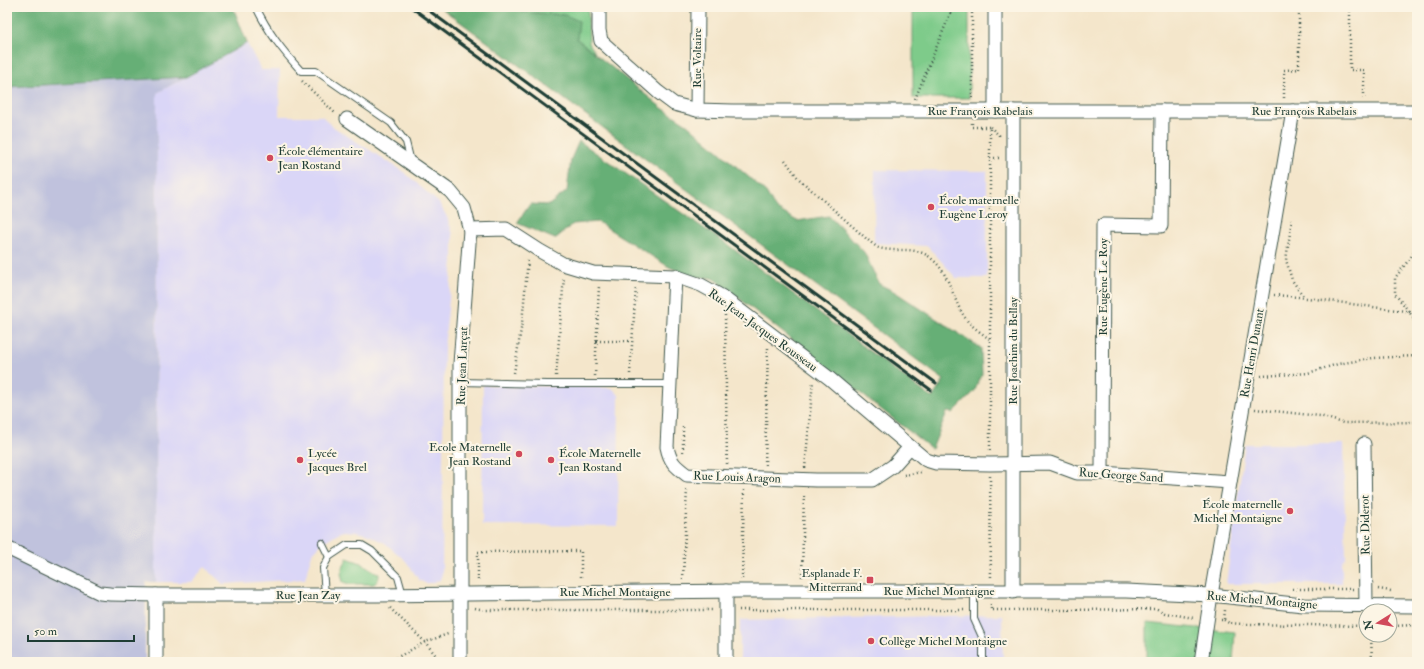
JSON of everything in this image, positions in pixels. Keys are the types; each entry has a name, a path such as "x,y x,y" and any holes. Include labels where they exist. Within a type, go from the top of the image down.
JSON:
{"street":[{"name":"Rue François Rabelais","path":"599,7 599,30 601,41 658,92 674,104 697,110 1417,111"},
{"name":"Rue Voltaire","path":"697,110 698,7"},
{"path":"995,7 995,111"},
{"name":"Rue Joachim du Bellay","path":"1013,111 1013,592"},
{"name":"Rue Eugène Le Roy","path":"1102,473 1103,225 1161,226 1162,111"},
{"name":"Rue Henri Dunant","path":"1200,662 1293,111"},
{"name":"Rue Jean Lurçat","path":"347,119 450,191 464,208 470,230 460,364 460,662"},
{"name":"Rue Jean-Jacques Rousseau","path":"470,230 506,229 565,264 593,273 675,276 701,285 724,298 814,366 926,460 930,462 990,464 1013,463"},
{"name":"Rue Louis Aragon","path":"675,276 667,447 669,457 675,467 687,475 804,480 872,480 893,466 910,447"},
{"name":"Rue Diderot","path":"1364,444 1366,603"},
{"name":"Rue George Sand","path":"1013,463 1050,463 1077,473 1102,473 1230,482"},
{"name":"Rue Jean Zay","path":"7,548 100,593 156,595 325,596 460,594"},
{"path":"726,591 726,662"},
{"name":"Rue Michel Montaigne","path":"460,594 726,591 1126,591 1211,595 1303,604 1358,606"},
{"path":"156,595 156,662"},
{"name":"Rue Michel Montaigne","path":"1398,606 1417,606"}],"lane":[{"path":"256,7 266,26 281,48 301,71 316,71 391,123 406,142 412,164"},
{"path":"460,382 512,384 670,384"},
{"path":"322,543 329,557"},
{"path":"325,596 324,568 329,557 347,545 362,545 372,551 398,577 403,595"},
{"path":"974,591 974,619 983,639 983,662"}],"path":[{"path":"910,111 953,7"},
{"path":"972,7 972,126 990,127 990,464"},
{"path":"1285,82 1284,70 1299,69 1299,7"},
{"path":"1350,7 1350,70 1364,70 1364,81"},
{"path":"785,160 798,178 878,248 919,251 931,258 945,275 951,286 955,299 967,321 990,340"},
{"path":"1292,219 1286,260 1292,280 1304,297"},
{"path":"512,384 522,323 530,244"},
{"path":"1248,377 1308,373 1338,364 1373,358 1416,356 1414,318 1395,294 1395,278 1417,250"},
{"path":"555,384 565,264"},
{"path":"595,384 599,273"},
{"path":"629,384 637,274"},
{"path":"1262,294 1304,297 1376,308 1417,312"},
{"path":"724,298 727,476"},
{"path":"764,478 769,332"},
{"path":"596,341 632,341"},
{"path":"801,591 804,480 814,366"},
{"path":"1242,407 1320,416 1343,423 1417,422"},
{"path":"683,592 687,475"},
{"path":"740,591 742,579 744,477"},
{"path":"478,580 478,552 581,551 582,610"},
{"path":"1286,589 1378,590 1393,592"},
{"path":"377,595 425,642 441,662"},
{"path":"1224,620 1229,623 1245,624 1358,626"},
{"path":"1398,626 1417,625"},
{"path":"389,662 425,642 459,631"},
{"path":"1371,643 1372,662"}],"shaded area":[{"path":"7,7 233,7 247,43 157,93 156,582 146,582 145,662 7,662"},
{"name":"Lycée Jacques Brel","path":"247,43 261,70 280,70 279,116 322,116 332,126 404,172 439,203 447,217 453,234 453,261 444,348 442,574 440,580 434,583 425,583 419,580 406,561 385,543 366,534 345,531 338,533 322,543 312,554 305,579 223,584 205,567 191,582 156,582 157,93"},
{"name":"École maternelle Eugène Leroy","path":"875,170 987,171 987,278 956,278 928,246 874,243"},
{"name":"École Maternelle Jean Rostand","path":"483,385 612,388 619,395 618,526 482,525"},
{"name":"École maternelle Michel Montaigne","path":"1245,444 1343,444 1346,558 1342,563 1342,584 1226,584"},
{"name":"Collège Michel Montaigne","path":"1002,615 1003,662 740,662 740,620"}],"green space":[{"path":"7,7 233,7 247,43 186,77 7,87"},
{"path":"440,7 514,7 522,12 565,15 579,21 577,39 662,108 687,124 766,192 775,208 797,221 829,216 864,252 879,284 895,292 981,348 982,374 974,392 953,413 947,412 932,449 713,278 694,277 669,267 598,222 573,224 555,239 517,223 530,204 549,205 567,191 571,159 579,141 732,248 932,398 944,380"},
{"path":"514,7 588,7 589,43 595,53 577,39 565,15 522,12"},
{"path":"913,7 969,7 969,98 913,98"},
{"path":"347,558 361,563 379,574 377,581 374,584 349,584 343,582 341,573"},
{"path":"1147,623 1235,632 1233,662 1147,662"}],"railway":[{"path":"411,7 931,390"},
{"path":"424,7 936,383"}],"place":[{"name":"École élémentaire Jean Rostand","path":"270,158"},
{"name":"École maternelle Eugène Leroy","path":"931,207"},
{"name":"Ecole Maternelle Jean Rostand","path":"519,454"},
{"name":"Lycée Jacques Brel","path":"300,460"},
{"name":"École Maternelle Jean Rostand","path":"551,460"},
{"name":"École maternelle Michel Montaigne","path":"1290,511"},
{"name":"Esplanade F. Mitterrand","path":"870,580"},
{"name":"Collège Michel Montaigne","path":"871,641"}]}
